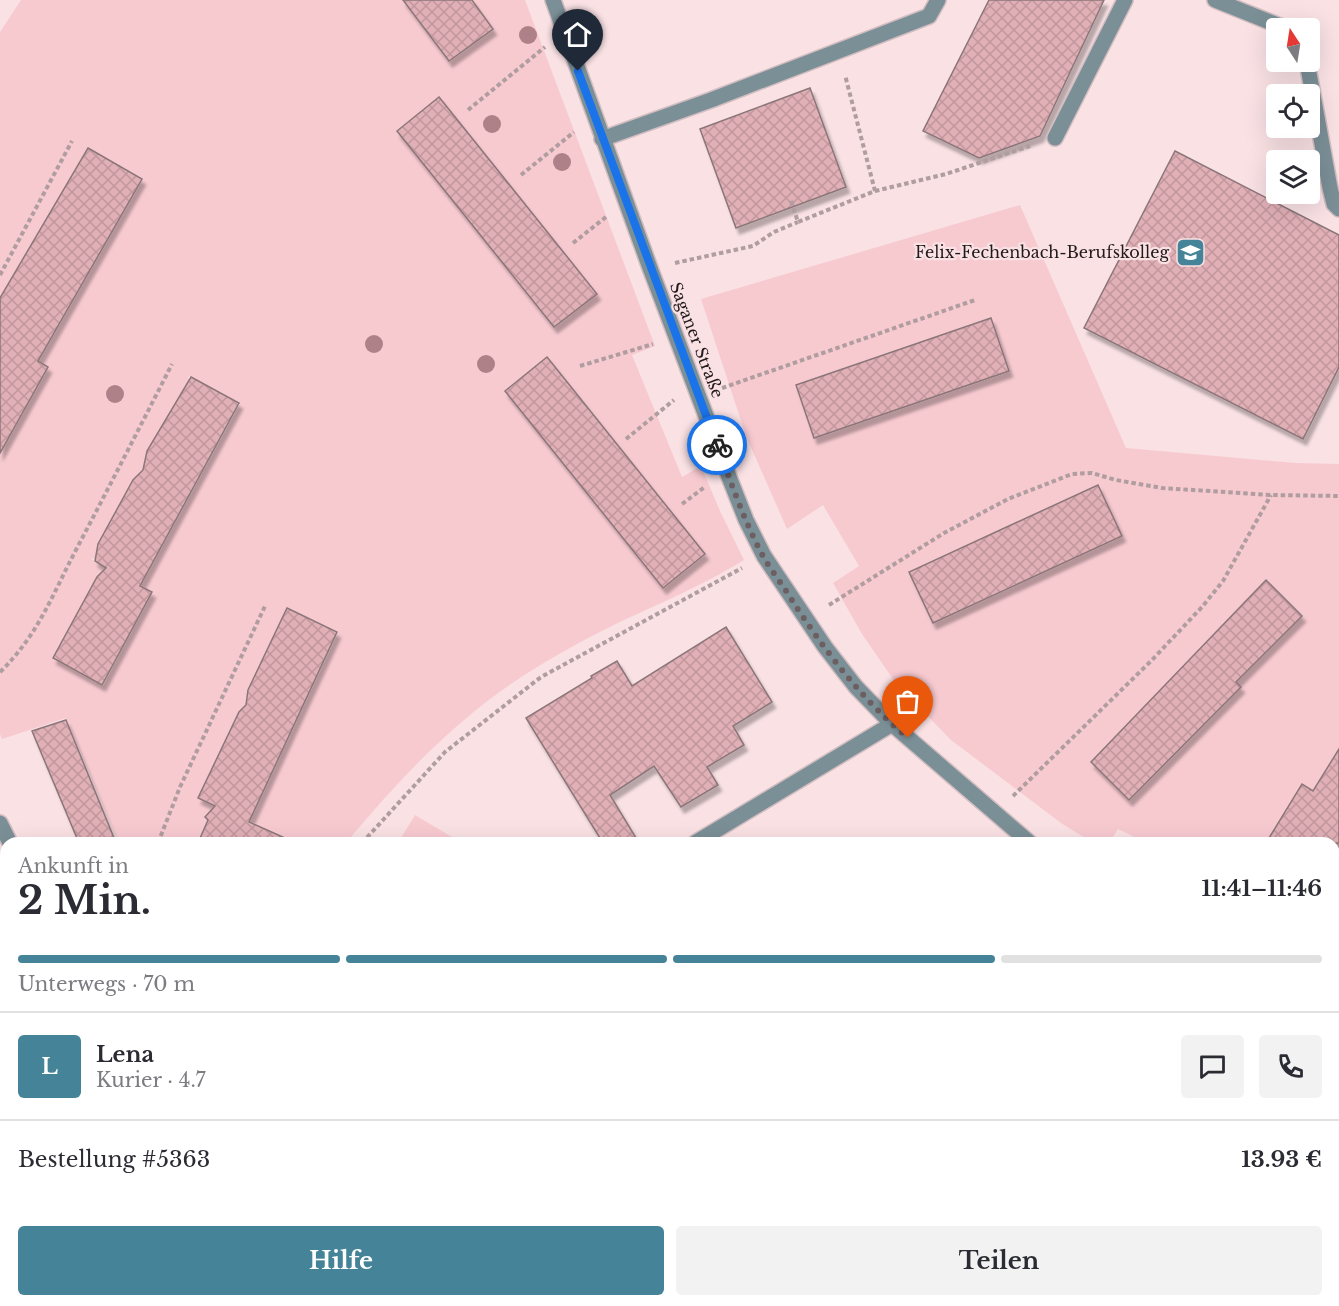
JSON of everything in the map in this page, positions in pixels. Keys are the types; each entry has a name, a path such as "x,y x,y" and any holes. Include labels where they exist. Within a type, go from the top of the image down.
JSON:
{"street":[{"name":"Saganer Straße","path":"553,0 676,337 746,520 764,556 806,620 856,687 892,724 1023,837"},
{"path":"602,139 711,100 929,16 938,0"},
{"path":"1055,138 1125,0"},
{"path":"1215,0 1266,20"},
{"path":"1309,72 1330,188 1334,204 1339,209"},
{"path":"705,837 892,724"},
{"path":"0,823 7,837"}],"path":[{"path":"468,110 564,32"},
{"path":"839,51 875,191"},
{"path":"521,175 594,116"},
{"path":"650,268 753,246 774,232 875,191 946,174 1055,138"},
{"path":"0,275 72,141"},
{"path":"791,201 798,222"},
{"path":"573,243 626,202"},
{"path":"626,439 697,390 975,300"},
{"path":"580,366 676,337"},
{"path":"0,672 19,653 40,622 172,364"},
{"path":"806,620 944,533 1008,499 1056,478 1072,474 1092,473 1116,480 1162,488 1271,495 1339,496"},
{"path":"996,813 1151,661 1202,607 1223,581 1271,495"},
{"path":"367,837 445,752 541,677 764,556"},
{"path":"160,837 180,787 266,604"}],"shaded area":[{"path":"21,0 403,0 449,61 493,29 472,0 525,0 655,346 632,355 682,477 701,466 744,560 703,583 577,644 503,689 432,749 351,837 258,837 263,828 249,822 338,633 287,608 285,610 290,612 280,621 283,625 246,705 236,716 239,720 224,744 198,798 215,806 205,817 208,820 201,837 116,837 66,718 2,739 0,734 0,453 48,367 38,361 142,179 88,148 0,298 0,32","holes":["439,97 596,293 555,327 397,131","547,357 705,553 664,587 505,391","189,376 240,404 140,586 154,593 151,594 103,686 52,658 54,656 57,658 60,645 64,645 82,605 99,582 96,578 106,568 90,558 95,559 98,546 133,480 143,470 186,392 183,389 192,380 188,378"]},
{"path":"1020,205 1126,448 1296,463 1339,464 1339,837 1135,837 1118,829 1113,837 1083,837 1061,823 951,740 895,682 862,634 833,583 859,566 823,505 787,529 746,436 701,299"},
{"path":"415,815 452,837 402,837"}],"building":[{"path":"403,0 472,0 493,29 449,61"},
{"path":"989,0 1104,0 1040,136 979,158 923,131"},
{"path":"810,88 846,187 736,228 700,129"},
{"path":"439,97 597,294 554,327 397,131"},
{"path":"88,148 142,179 38,361 48,367 0,453 0,298"},
{"path":"1175,151 1266,198 1266,204 1278,204 1339,235 1339,367 1303,439 1084,328"},
{"path":"991,318 1009,371 814,438 796,385"},
{"path":"547,357 705,554 663,588 505,391"},
{"path":"191,377 239,403 140,586 152,592 102,685 53,658 97,577 106,568 95,561 98,544 133,480 143,470 147,451"},
{"path":"1098,485 1122,536 933,623 909,572"},
{"path":"1266,580 1302,616 1236,682 1241,687 1129,800 1091,762"},
{"path":"287,608 337,632 249,822 283,837 201,837 208,820 205,817 215,806 198,798 239,712 246,705 248,690"},
{"path":"726,627 772,702 733,726 744,745 707,767 718,785 681,807 654,766 610,795 635,837 599,837 526,718 617,661 632,686"},
{"path":"66,720 114,837 76,837 32,731"},
{"path":"1339,749 1339,837 1270,837 1302,784 1313,791"}],"way so far":[{"path":"717,445 746,520 764,556 795,604 856,687 908,738"}],"place":[{"name":"Felix-Fechenbach-Berufskolleg","path":"1190,252"}],"route":[{"path":"578,71 717,445"}]}
